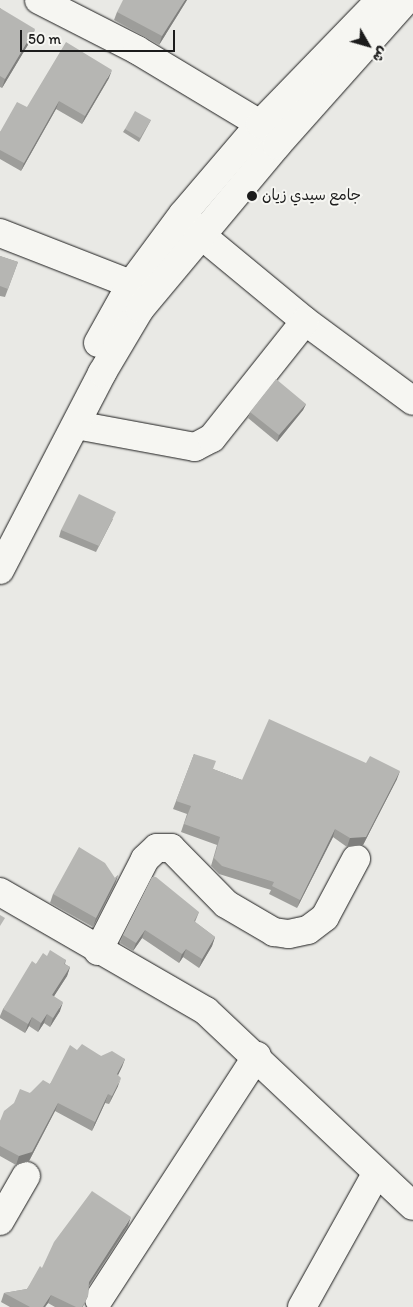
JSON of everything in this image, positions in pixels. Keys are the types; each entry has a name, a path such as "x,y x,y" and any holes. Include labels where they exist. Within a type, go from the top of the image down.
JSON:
{"street":[{"path":"39,0 138,50 260,124 276,145"},
{"path":"0,534 90,356 140,290 184,214 260,124 380,0"},
{"path":"0,570 119,342 140,290 201,235 276,145 406,0"},
{"path":"184,214 201,235 305,320 413,401"},
{"path":"0,233 140,290"},
{"path":"76,425 194,448 212,438 305,320"},
{"path":"98,950 145,859 157,848 171,848 211,892 226,904 274,932 290,934 308,930 325,917 356,860"},
{"path":"0,892 206,1011 257,1056 376,1174 413,1206"},
{"path":"99,1299 257,1056"},
{"path":"302,1307 376,1174"},
{"path":"0,1221 26,1176"}],"building":[{"path":"123,0 185,0 162,36 117,12"},
{"path":"0,8 35,29 5,79 0,76"},
{"path":"66,42 112,70 85,116 59,101 24,163 0,150 0,132 17,102 27,107"},
{"path":"135,111 151,120 140,138 125,129"},
{"path":"0,256 18,262 8,289 0,286"},
{"path":"276,379 306,404 279,435 250,412"},
{"path":"79,494 116,512 99,546 61,530"},
{"path":"269,719 366,763 370,756 400,771 366,837 350,838 335,829 300,900 272,886 274,882 222,866 214,858 220,837 184,824 191,806 176,801 194,754 216,761 213,769 242,780"},
{"path":"79,847 105,863 115,878 118,875 96,918 53,894"},
{"path":"152,877 156,877 199,912 194,921 215,937 202,959 186,949 182,954 145,930 136,943 123,935"},
{"path":"0,915 5,918 0,926"},
{"path":"50,950 66,960 64,964 70,967 52,995 63,1002 53,1018 47,1014 41,1023 32,1017 28,1024 3,1009 32,961 36,964 43,953 47,956"},
{"path":"82,1044 101,1056 112,1051 125,1059 117,1074 121,1078 112,1096 108,1094 95,1122 58,1103 32,1152 19,1156 0,1146 0,1121 4,1111 14,1103 20,1089 30,1093 43,1080 50,1084 70,1045 77,1050"},
{"path":"92,1191 131,1217 89,1282 88,1296 82,1307 76,1307 51,1295 43,1307 30,1307 4,1293 27,1289 40,1266 42,1268 54,1242"}],"place":[{"name":"جامع سيدي زيان","path":"252,196"}]}
